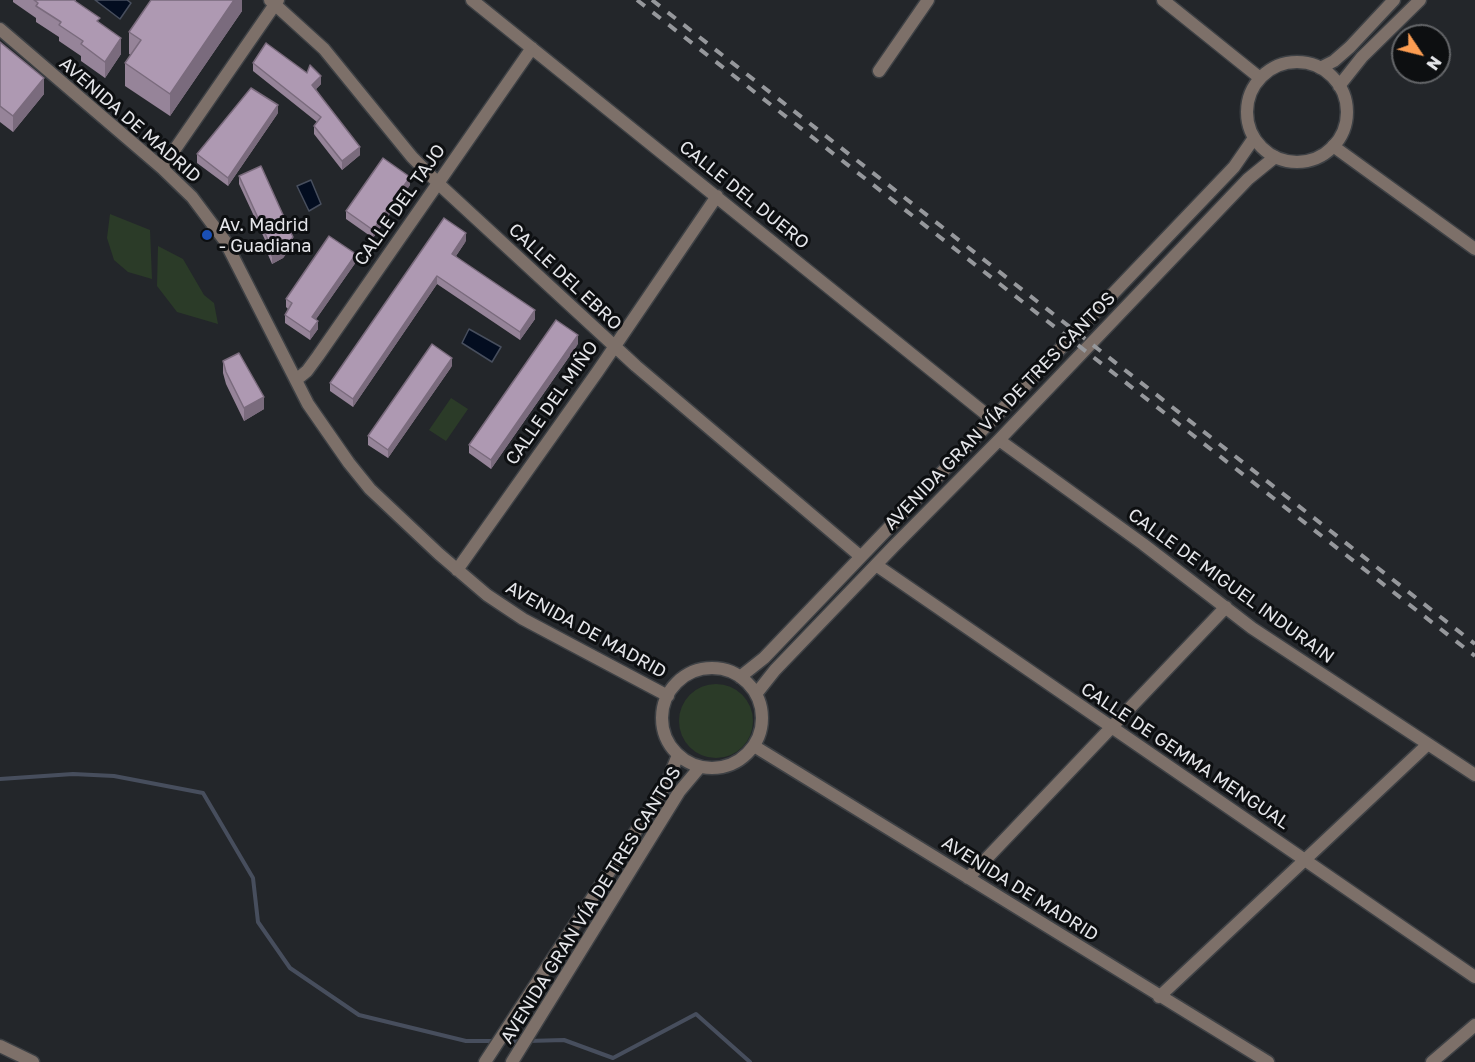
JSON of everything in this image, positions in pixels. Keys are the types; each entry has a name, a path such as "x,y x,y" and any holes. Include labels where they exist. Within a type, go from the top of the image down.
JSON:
{"street":[{"name":"CALLE DEL DUERO","path":"472,0 992,419"},
{"path":"879,71 928,0"},
{"path":"1320,68 1334,61 1350,47 1394,0"},
{"path":"1339,86 1362,57 1419,0"},
{"path":"162,168 274,1"},
{"name":"CALLE DEL EBRO","path":"274,1 324,49 411,157 438,183 614,346 860,556"},
{"path":"1169,2 1260,78"},
{"name":"AVENIDA DE MADRID","path":"0,29 162,168 192,197 225,241 308,404 348,464 370,489 487,595 523,620 668,696"},
{"name":"CALLE DEL TAJO","path":"296,380 307,371 318,356 532,48"},
{"path":"1289,63 1305,63 1320,68 1339,86 1345,101 1346,117 1342,133 1333,146 1320,156 1305,161 1290,162 1275,157 1263,149 1254,138 1248,123 1247,107 1251,91 1260,78 1273,68 1289,63"},
{"name":"AVENIDA GRAN VÍA DE TRES CANTOS","path":"740,677 764,658 1234,167 1254,138"},
{"path":"1333,146 1475,249"},
{"name":"AVENIDA GRAN VÍA DE TRES CANTOS","path":"756,694 775,670 999,440 1248,178 1275,157"},
{"name":"CALLE DEL MIÑO","path":"457,570 717,196"},
{"name":"CALLE DE MIGUEL INDURAIN","path":"999,440 1143,544 1252,628 1475,776"},
{"name":"CALLE DE GEMMA MENGUAL","path":"876,565 1475,977"},
{"path":"968,878 1226,607"},
{"path":"712,668 727,670 740,677 756,694 761,708 762,721 759,735 754,746 742,758 729,765 715,768 700,767 678,755 669,743 663,729 663,714 668,696 684,677 712,668"},
{"path":"1159,997 1427,745"},
{"name":"AVENIDA DE MADRID","path":"754,746 1268,1062"},
{"name":"AVENIDA GRAN VÍA DE TRES CANTOS","path":"486,1062 526,997 666,785 678,755"},
{"name":"AVENIDA GRAN VÍA DE TRES CANTOS","path":"512,1062 679,792 700,767"},
{"path":"1432,1062 1475,1024"},
{"path":"0,1046 33,1062"}],"green space":[{"path":"110,214 150,230 152,279 128,272 114,260 107,238"},
{"path":"158,246 183,259 204,295 214,303 218,324 177,312 157,286"},
{"path":"451,398 468,409 446,441 429,430"},
{"path":"716,684 730,687 742,695 750,707 753,721 750,735 742,747 730,755 716,758 702,755 690,747 682,735 679,721 682,707 690,695 702,687"}],"water":[{"path":"95,0 127,0 131,3 120,19"},
{"path":"311,180 321,204 309,211 297,186"},
{"path":"469,329 501,347 492,362 462,343"}],"building":[{"path":"34,0 75,0 100,18 97,21 121,38 105,62 81,44 83,41 59,25 61,22 36,6 38,3"},
{"path":"151,0 234,0 170,94 125,63 141,40 129,32"},
{"path":"0,42 44,78 13,116 0,106"},
{"path":"266,43 307,73 310,65 321,76 312,85 360,147 342,161 314,126 321,117 253,63"},
{"path":"251,88 278,105 228,178 197,154"},
{"path":"383,158 410,177 373,230 346,211"},
{"path":"261,166 293,237 283,250 272,256 266,242 268,240 239,176"},
{"path":"444,218 466,233 452,254 535,310 520,332 437,276 353,399 330,383"},
{"path":"329,236 356,254 312,317 318,321 310,332 285,315 292,303 286,299"},
{"path":"556,320 578,335 491,460 469,445"},
{"path":"432,344 452,358 388,450 368,436"},
{"path":"239,353 264,397 244,408 223,361"}],"waterway":[{"path":"0,779 73,774 114,776 203,793 253,878 258,922 290,968 359,1015 466,1041 494,1041"},
{"path":"528,1041 564,1040 613,1058 696,1014 750,1062"},
{"path":"501,1041 521,1041"}],"railway":[{"path":"637,0 1475,656"},
{"path":"652,0 1475,644"}],"place":[{"name":"Av. Madrid - Guadiana","path":"207,235"}]}
